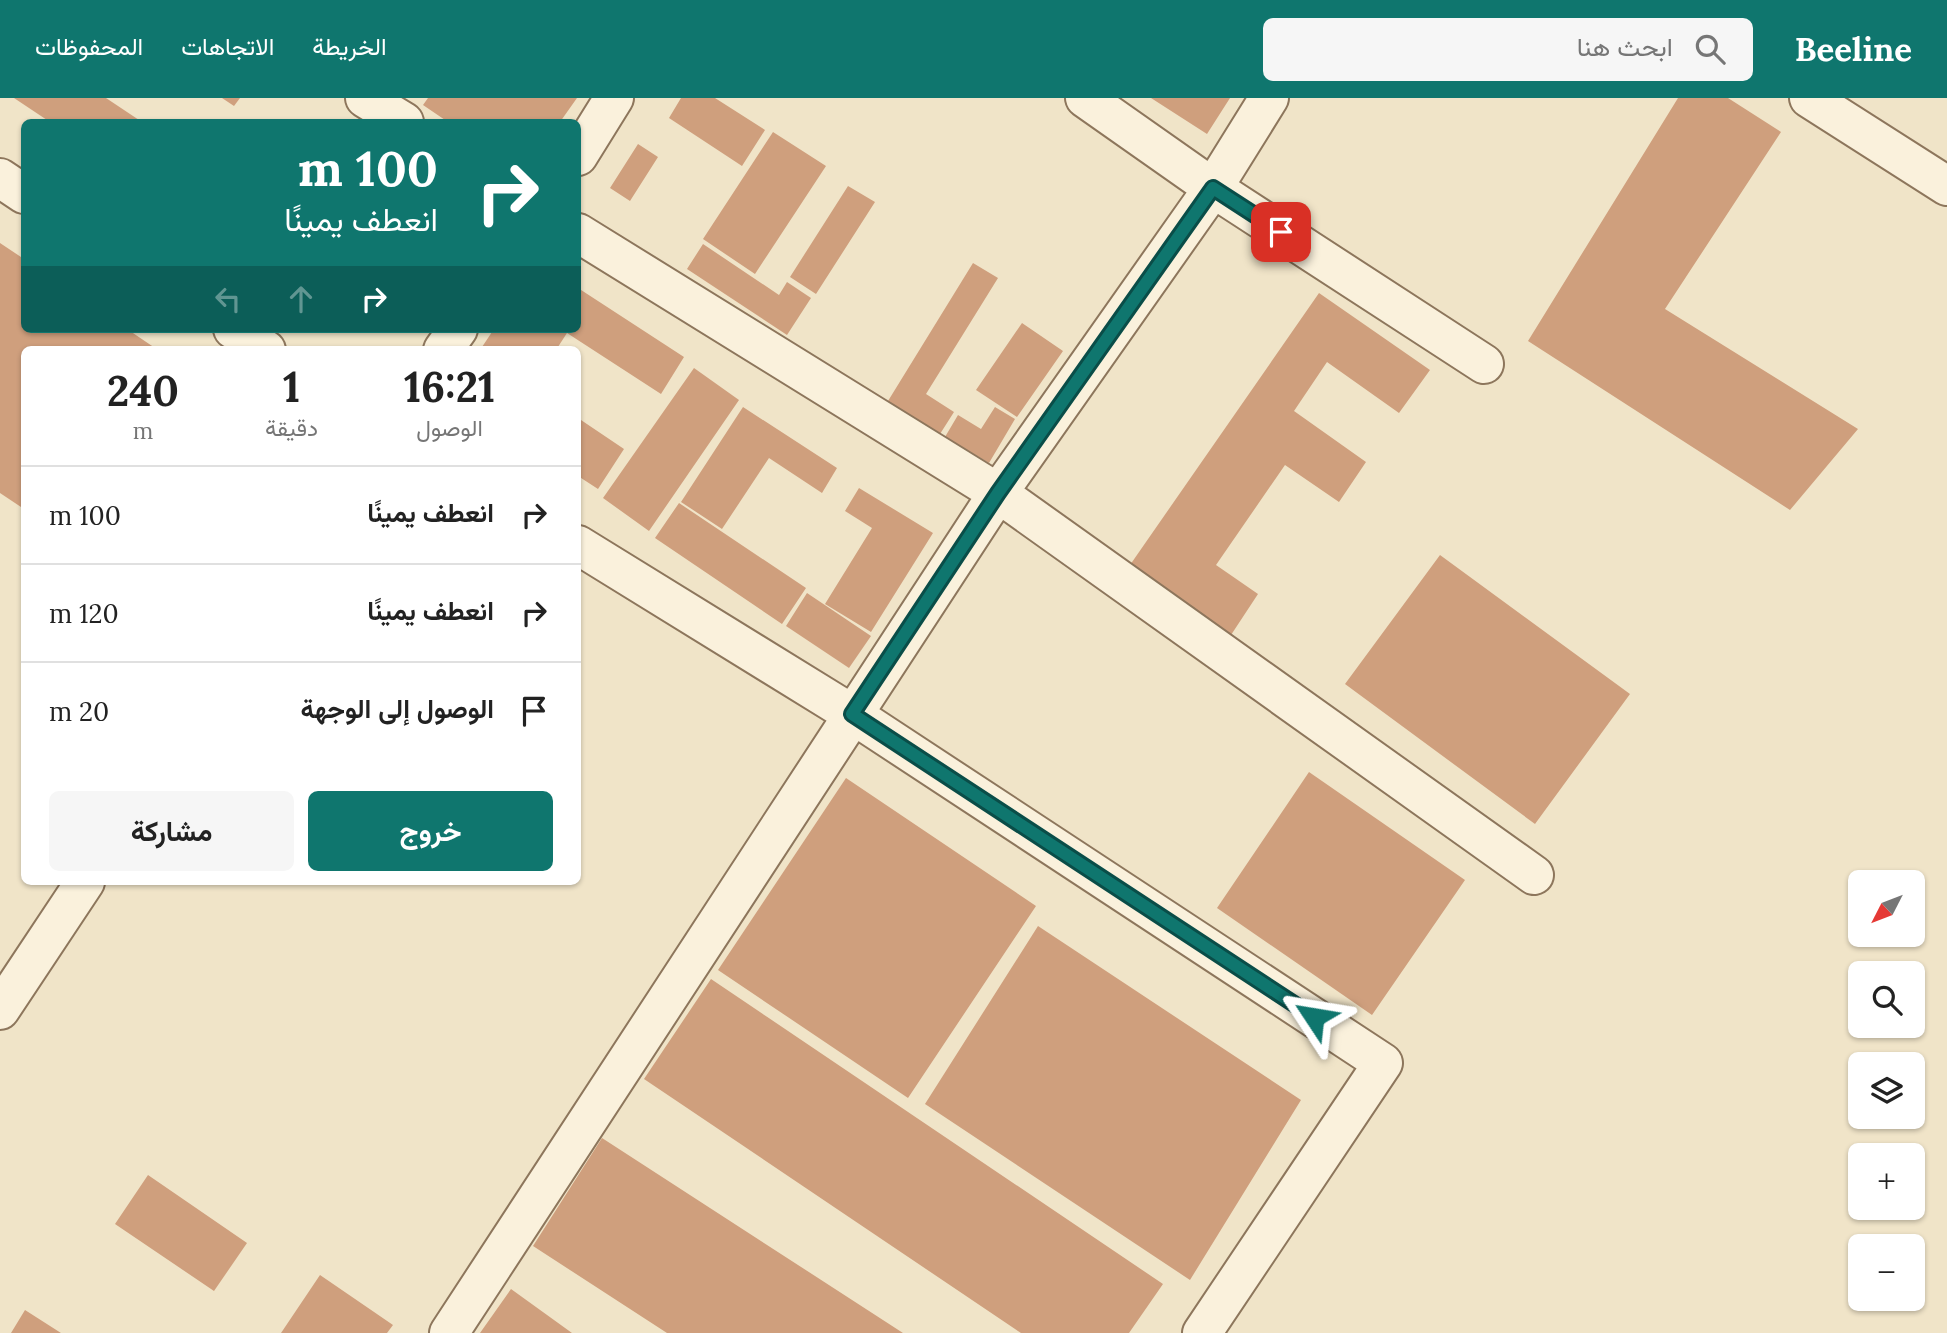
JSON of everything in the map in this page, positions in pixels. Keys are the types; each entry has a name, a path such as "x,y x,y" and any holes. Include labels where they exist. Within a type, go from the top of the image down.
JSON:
{"street":[{"path":"365,98 399,119"},
{"path":"581,151 614,98"},
{"path":"1085,98 1213,188 1484,364"},
{"path":"449,1333 998,493 1213,188 1269,98"},
{"path":"1809,98 1947,186"},
{"path":"0,178 21,192"},
{"path":"581,235 998,493 1534,874"},
{"path":"239,333 260,346"},
{"path":"581,547 852,714 1383,1063 1202,1333"},
{"path":"0,1010 83,885"}],"building":[{"path":"14,98 106,98 138,119 46,119"},
{"path":"222,98 240,98 234,106"},
{"path":"428,98 577,98 562,119 444,119 423,105"},
{"path":"681,98 715,98 765,130 742,166 669,118"},
{"path":"1151,98 1230,98 1207,134"},
{"path":"1678,98 1728,98 1781,132 1665,309 1858,429 1790,510 1528,341"},
{"path":"773,132 826,166 755,274 703,239"},
{"path":"638,144 658,157 630,201 610,188"},
{"path":"848,186 875,202 816,294 790,277"},
{"path":"0,243 21,257 21,333 133,333 152,346 21,346 21,507 0,493"},
{"path":"703,244 779,295 787,282 811,298 787,335 687,269"},
{"path":"973,263 998,278 926,394 954,412 940,434 888,401"},
{"path":"581,290 684,357 661,394 567,333 581,333"},
{"path":"1319,293 1430,370 1399,413 1327,362 1294,411 1366,462 1339,502 1285,465 1216,565 1258,594 1231,635 1130,565"},
{"path":"1022,323 1063,351 1017,417 976,390"},
{"path":"491,333 567,333 559,346 483,346"},
{"path":"694,368 739,400 649,531 603,498"},
{"path":"743,407 837,468 822,493 769,458 722,529 681,502"},
{"path":"995,407 1015,419 989,463 945,437 958,415 981,429"},
{"path":"581,420 624,449 598,489 581,478"},
{"path":"859,488 933,533 871,632 825,604 872,528 845,511"},
{"path":"679,503 806,588 782,624 655,538"},
{"path":"1440,555 1630,694 1535,824 1345,684"},
{"path":"807,593 871,636 849,668 786,626"},
{"path":"1309,772 1465,880 1372,1015 1217,908"},
{"path":"846,778 1036,906 908,1098 718,970"},
{"path":"1038,926 1301,1100 1190,1280 925,1104"},
{"path":"711,979 1163,1284 1129,1333 1021,1333 644,1079"},
{"path":"602,1138 903,1333 667,1333 533,1246"},
{"path":"148,1175 247,1243 214,1291 115,1224"},
{"path":"320,1275 393,1325 387,1333 281,1333"},
{"path":"511,1289 572,1333 480,1333"},
{"path":"25,1310 61,1333 11,1333"}],"route":[{"path":"1281,232 1213,188 998,493 852,714 1314,1017"}]}
